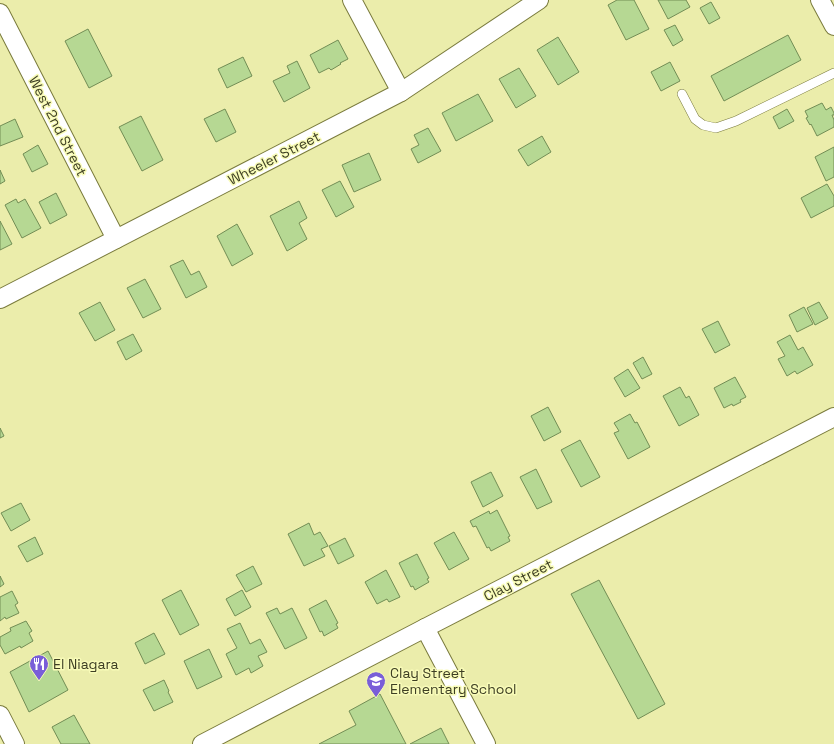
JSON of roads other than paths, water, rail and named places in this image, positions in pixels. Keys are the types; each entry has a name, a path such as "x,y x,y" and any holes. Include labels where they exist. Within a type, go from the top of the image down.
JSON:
{"street":[{"path":"352,0 401,92"},
{"name":"Wheeler Street","path":"0,299 401,92 539,0"},
{"path":"820,0 834,26"},
{"name":"West 2nd Street","path":"0,13 116,239"},
{"name":"Clay Street","path":"202,744 834,417"},
{"path":"425,628 486,744"},
{"path":"0,714 15,744"}],"lane":[{"path":"682,94 695,119 703,125 716,128 736,121 834,73"}],"place":[{"name":"El Niagara","path":"39,681"},
{"name":"Clay Street Elementary School","path":"376,698"}]}
